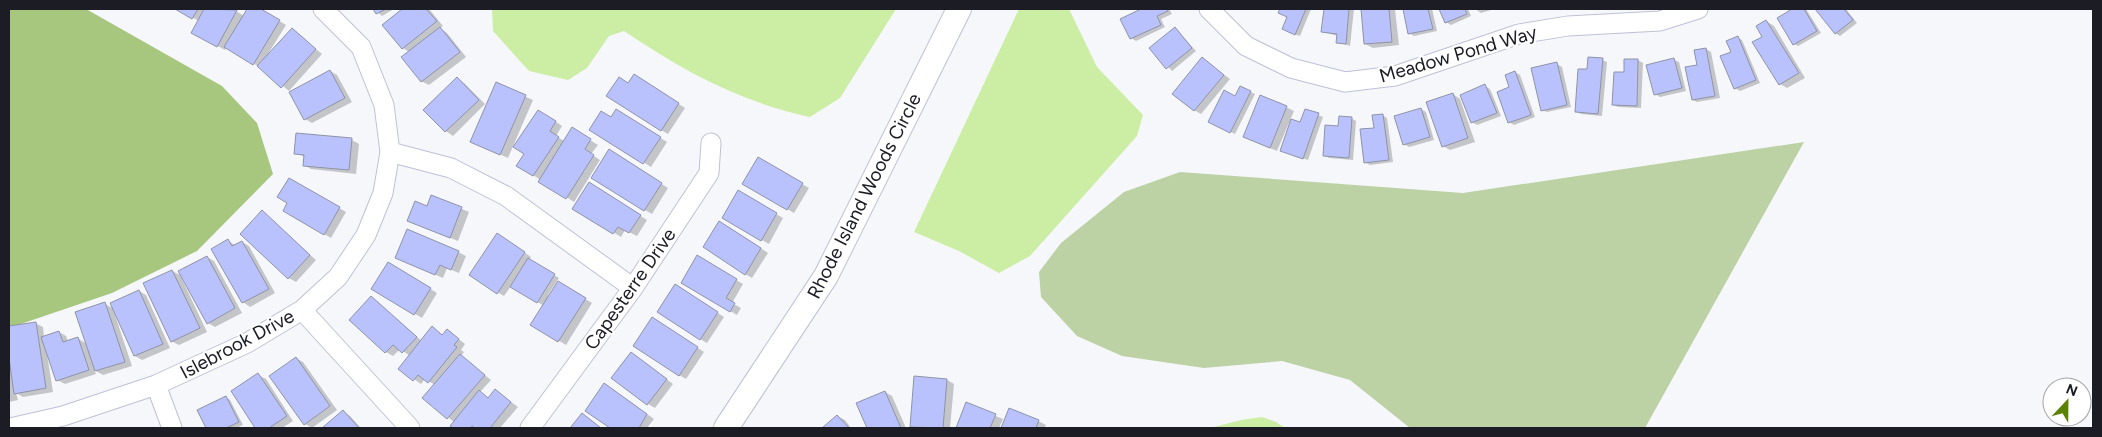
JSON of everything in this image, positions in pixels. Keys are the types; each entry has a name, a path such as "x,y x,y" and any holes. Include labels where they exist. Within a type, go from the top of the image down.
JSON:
{"street":[{"name":"Islebrook Drive","path":"10,428 62,416 156,385 247,343 302,310 338,277 366,235 383,192 390,152 384,105 361,47 323,9"},
{"name":"Rhode Island Woods Circle","path":"726,428 826,276 959,9"},
{"name":"Meadow Pond Way","path":"1209,9 1246,46 1291,68 1345,82 1396,76 1519,34 1568,26 1660,21 1698,9"},
{"name":"Capesterre Drive","path":"530,428 633,288 708,173 711,143"},
{"path":"390,152 451,168 506,196 633,288"},
{"path":"302,310 410,428"},
{"path":"156,385 172,428"}],"shaded area":[{"path":"9,9 86,9 222,86 257,123 273,174 197,251 112,293 9,328"},
{"path":"492,9 896,9 840,98 810,117 784,111 736,94 690,72 624,31 609,36 587,68 568,80 529,71 493,31"},
{"path":"1019,9 1069,9 1097,67 1143,115 1137,136 1030,256 999,273 959,251 914,232"},
{"path":"1804,142 1645,428 1410,428 1350,380 1282,361 1204,368 1122,356 1077,336 1041,297 1039,272 1061,243 1124,192 1180,172 1463,193"},
{"path":"1262,417 1276,422 1285,428 1210,428 1241,420"}],"building":[{"path":"175,9 198,9 192,19"},
{"path":"204,9 237,10 217,47 191,33"},
{"path":"247,9 261,9 280,20 253,65 224,47"},
{"path":"373,9 386,9 376,14"},
{"path":"402,9 426,9 437,21 402,49 382,25"},
{"path":"1141,9 1167,9 1168,11 1157,16 1161,25 1130,39 1120,19"},
{"path":"1280,9 1306,9 1295,35 1282,29 1287,17 1278,13"},
{"path":"1324,9 1349,9 1346,44 1336,43 1337,34 1321,32"},
{"path":"1361,9 1389,9 1392,42 1364,44"},
{"path":"1403,9 1428,9 1433,29 1408,34"},
{"path":"1439,9 1465,9 1467,14 1445,23"},
{"path":"1792,9 1804,9 1817,31 1793,45 1777,18"},
{"path":"1815,9 1844,9 1853,20 1835,34"},
{"path":"1766,20 1799,73 1779,85 1752,42 1762,37 1756,26"},
{"path":"440,27 460,52 421,82 401,57"},
{"path":"1175,27 1192,48 1166,69 1149,48"},
{"path":"292,28 316,49 281,88 257,66"},
{"path":"1738,36 1756,80 1734,89 1720,56 1731,52 1726,41"},
{"path":"1706,48 1715,96 1692,100 1685,67 1697,65 1694,50"},
{"path":"1202,57 1224,75 1194,111 1172,94"},
{"path":"1588,57 1603,58 1598,114 1575,112 1578,69 1587,69"},
{"path":"1674,58 1682,88 1654,95 1646,65"},
{"path":"1624,59 1638,59 1637,106 1612,105 1614,72 1624,72"},
{"path":"1557,62 1567,105 1541,111 1531,68"},
{"path":"330,70 345,98 304,120 289,92"},
{"path":"1515,71 1531,115 1508,123 1497,92 1509,87 1505,75"},
{"path":"634,74 679,103 661,131 606,96 619,77 628,83"},
{"path":"457,77 479,100 445,132 423,110"},
{"path":"496,82 526,95 500,155 470,142"},
{"path":"1485,84 1497,113 1471,123 1460,95"},
{"path":"1240,86 1251,91 1230,133 1208,122 1224,90 1235,96"},
{"path":"1453,93 1468,138 1442,147 1426,102"},
{"path":"1260,95 1287,106 1270,148 1243,137"},
{"path":"1421,108 1430,137 1403,145 1394,116"},
{"path":"616,109 661,137 643,164 589,130 601,111 611,117"},
{"path":"1305,109 1319,113 1303,159 1280,151 1291,119 1300,122"},
{"path":"538,110 556,121 550,131 559,137 533,176 516,166 524,154 513,147"},
{"path":"1383,114 1389,160 1364,163 1360,129 1374,128 1372,115"},
{"path":"1339,116 1352,117 1349,158 1323,156 1325,125 1338,126"},
{"path":"572,127 591,139 585,149 594,155 566,199 538,182"},
{"path":"296,133 352,138 349,170 303,166 304,155 294,154"},
{"path":"609,149 662,183 644,211 591,178"},
{"path":"758,157 803,183 787,210 742,184"},
{"path":"289,178 340,207 324,235 283,211 287,203 277,197"},
{"path":"589,182 641,215 629,233 618,227 613,234 572,209"},
{"path":"738,190 777,213 761,241 722,218"},
{"path":"431,195 462,207 450,238 407,221 415,201 427,206"},
{"path":"262,210 310,255 288,279 240,234"},
{"path":"719,221 761,248 745,275 703,247"},
{"path":"407,229 459,251 451,270 440,265 435,275 395,258"},
{"path":"497,233 525,252 497,294 469,275"},
{"path":"228,239 232,246 242,241 269,289 242,303 211,249"},
{"path":"697,255 737,279 726,298 735,303 730,312 681,283"},
{"path":"207,256 235,308 207,324 178,271"},
{"path":"528,258 555,274 537,303 510,287"},
{"path":"388,262 431,288 414,315 371,289"},
{"path":"172,270 200,328 171,342 143,283"},
{"path":"558,281 586,298 558,342 530,325"},
{"path":"675,284 718,312 700,340 657,312"},
{"path":"139,290 163,344 134,356 110,303"},
{"path":"371,296 417,337 402,353 393,345 385,353 349,320"},
{"path":"105,302 125,362 95,371 75,312"},
{"path":"652,317 698,347 679,376 633,346"},
{"path":"36,322 46,388 14,394 9,358 9,326"},
{"path":"432,326 442,335 447,329 459,339 454,345 457,347 428,383 418,375 413,381 398,369"},
{"path":"59,331 63,342 78,337 89,370 56,381 41,337"},
{"path":"631,352 667,379 647,405 611,378"},
{"path":"460,354 485,375 447,419 422,398"},
{"path":"296,357 330,406 304,425 269,376"},
{"path":"258,373 287,416 269,428 255,428 231,391"},
{"path":"914,376 947,379 943,428 910,427"},
{"path":"604,383 647,414 639,428 610,428 585,411"},
{"path":"495,389 511,402 490,428 475,428 472,426 470,428 453,428 450,426 479,390 488,398"},
{"path":"885,391 901,428 867,428 856,403"},
{"path":"226,396 239,422 226,428 206,428 197,410"},
{"path":"966,402 996,414 990,428 956,428"},
{"path":"1009,408 1039,420 1036,428 1001,428"},
{"path":"343,410 359,428 322,428"},
{"path":"582,413 601,428 570,428"},
{"path":"837,415 849,428 822,428"}]}
